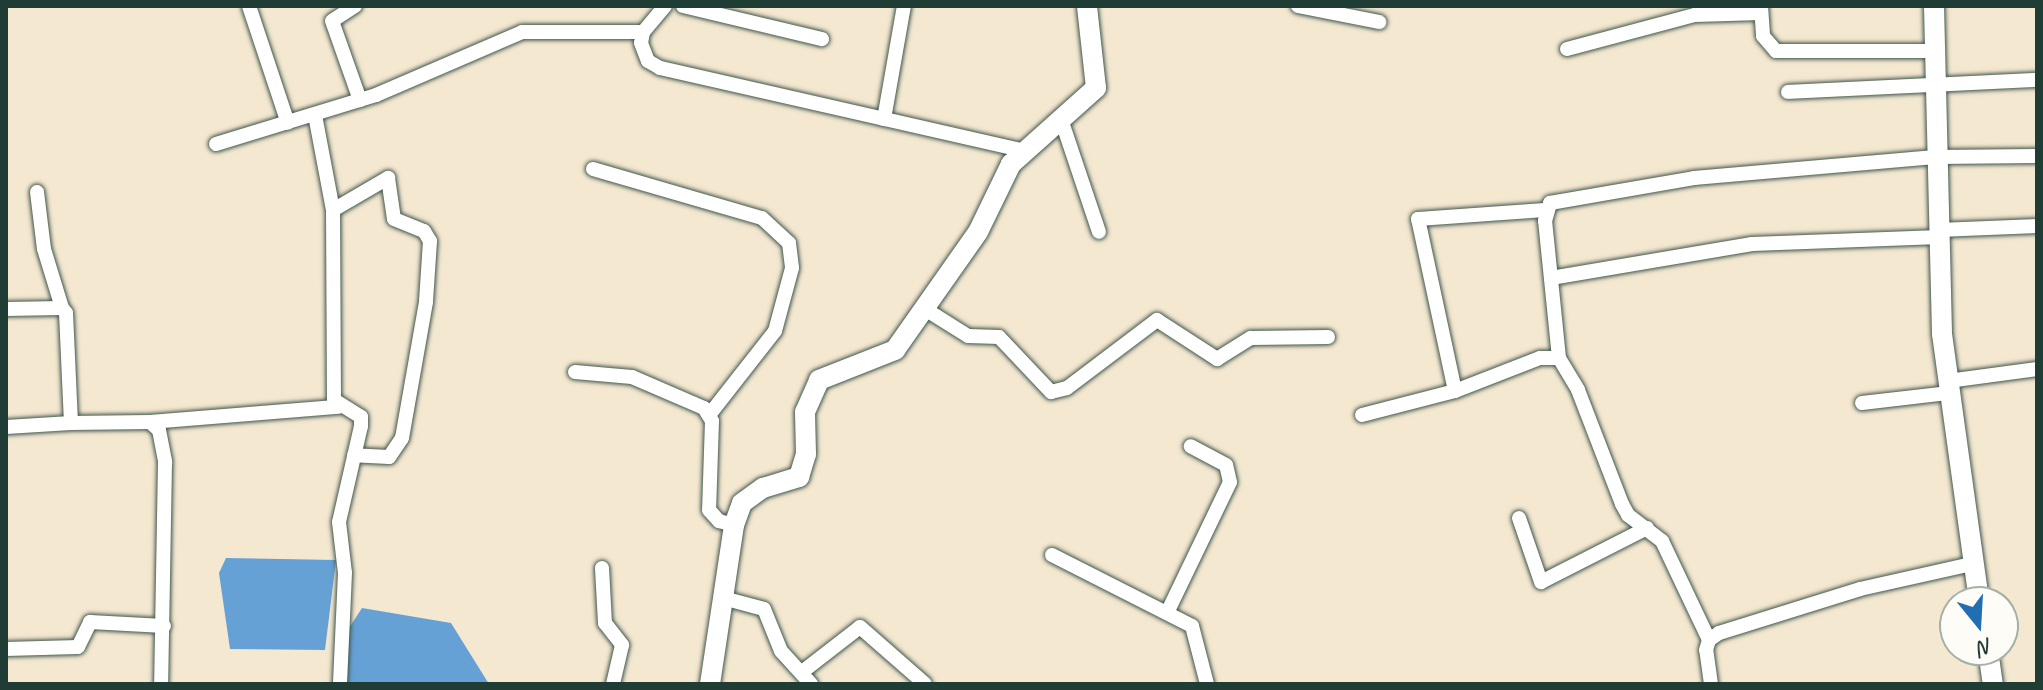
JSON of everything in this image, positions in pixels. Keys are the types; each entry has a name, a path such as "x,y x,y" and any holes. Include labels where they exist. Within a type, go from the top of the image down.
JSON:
{"street":[{"path":"249,6 288,123"},
{"path":"355,6 332,21 360,100"},
{"path":"216,144 360,100 522,32 643,32 665,6"},
{"path":"683,6 822,39"},
{"path":"884,119 904,6"},
{"path":"710,684 734,525 749,494 799,477 806,454 805,412 819,380 883,358 925,309 978,232 1022,150 1096,88 1087,6"},
{"path":"1298,6 1360,12 1379,22"},
{"path":"1934,6 1935,157 1948,387 1976,586"},
{"path":"1567,49 1695,15 1761,10 1763,36 1776,51 1934,51"},
{"path":"643,32 648,61 660,68 1022,150"},
{"path":"1788,92 2037,80"},
{"path":"315,115 333,210 333,388 338,407"},
{"path":"1061,119 1099,232"},
{"path":"1455,391 1418,219 1545,210 1559,201 1694,178 1935,157 2037,156"},
{"path":"593,169 762,218 789,243 792,268 775,331 710,414 709,510 719,521 734,525"},
{"path":"333,210 388,178 394,219 424,231 430,241 426,302 402,438 389,457 354,455"},
{"path":"37,192 44,249 69,321 71,423"},
{"path":"1545,210 1559,358 1578,390 1622,504 1662,541 1709,640 1711,684"},
{"path":"1551,278 1752,244 2037,226"},
{"path":"6,309 62,308"},
{"path":"925,309 968,336 999,337 1051,392 1067,388 1157,320 1217,359 1251,338 1328,337"},
{"path":"1362,415 1455,391 1540,358 1559,358"},
{"path":"1862,403 2037,369"},
{"path":"575,372 632,377 685,398 710,414"},
{"path":"6,427 150,422 338,407 361,417 339,522 345,573 340,684"},
{"path":"150,422 159,430 165,462 161,684"},
{"path":"1167,613 1230,482 1226,465 1191,446"},
{"path":"1519,518 1541,582 1647,528"},
{"path":"1052,555 1192,626 1207,684"},
{"path":"1709,640 1860,589 1972,564"},
{"path":"602,568 605,623 622,645 613,684"},
{"path":"723,598 764,609 781,651 811,684"},
{"path":"6,649 78,647 90,622 164,626"},
{"path":"802,672 860,627 925,684"}],"water":[{"path":"226,558 336,560 325,650 230,649 219,573"},
{"path":"362,608 451,623 489,684 343,684 347,631"}]}
